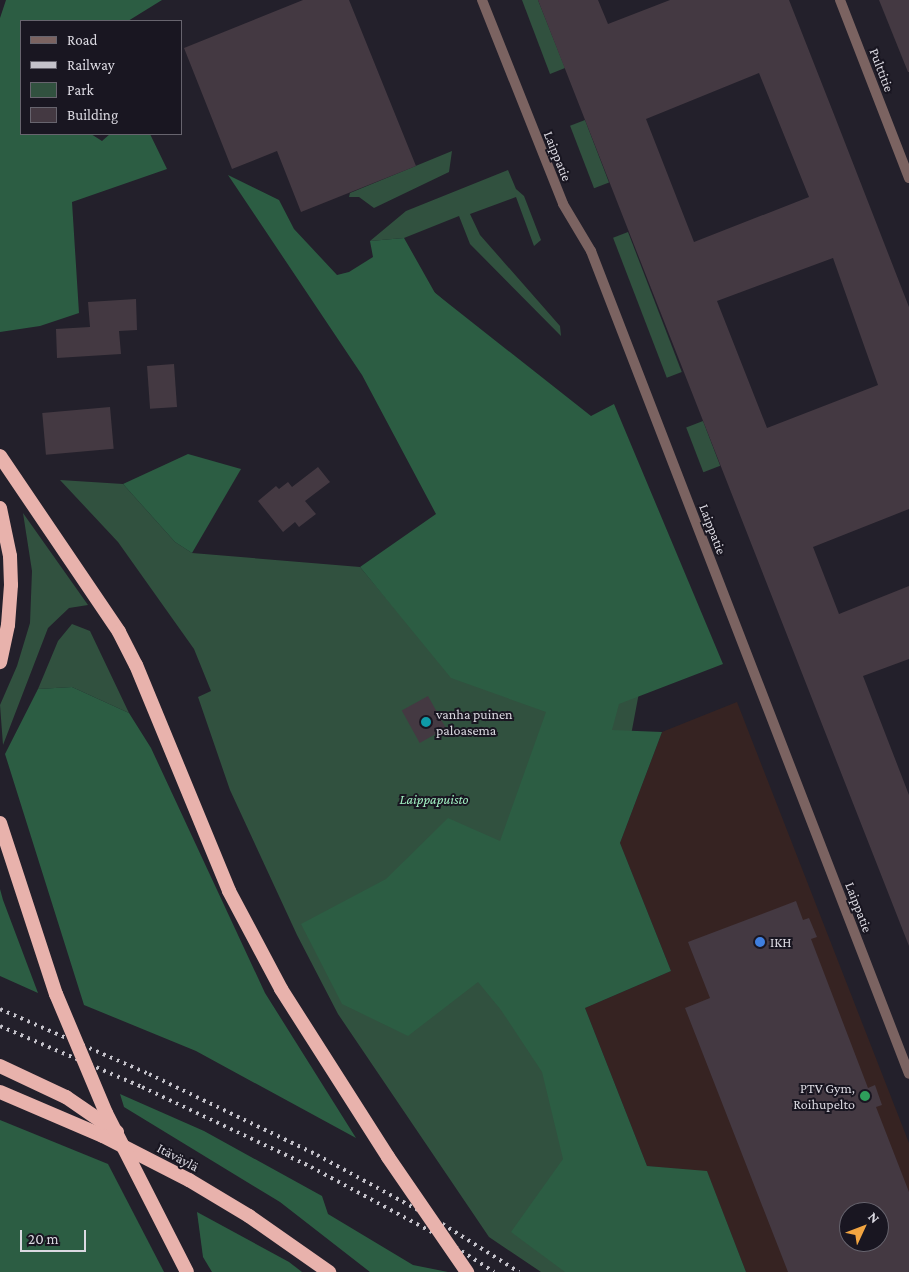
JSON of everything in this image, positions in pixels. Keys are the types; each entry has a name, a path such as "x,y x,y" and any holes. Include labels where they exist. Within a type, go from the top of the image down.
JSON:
{"highway":[{"path":"0,456 123,640 136,665 194,813 229,891 281,989 388,1157 467,1272"},
{"path":"0,508 10,556 12,585 8,625 0,662"},
{"path":"0,823 56,994 110,1122 187,1272"},
{"path":"0,1066 66,1098 189,1180"},
{"name":"Itäväylä","path":"0,1092 103,1136 189,1180 249,1216 329,1272"}],"street":[{"name":"Laippatie","path":"482,0 563,204 591,251 909,1074"},
{"name":"Pulttitie","path":"840,0 909,178"}],"shaded area":[{"path":"737,702 909,1143 909,1272 746,1272 707,1172 647,1166 585,1008 671,971 620,843 662,732"}],"green space":[{"path":"6,0 162,0 130,20 20,20 20,135 93,135 102,141 109,135 150,135 167,169 72,202 79,313 40,326 0,332 0,18"},
{"path":"522,0 538,0 565,68 550,74"},
{"path":"585,120 609,183 594,188 570,126"},
{"path":"452,151 449,172 374,208 359,197 349,197 350,193"},
{"path":"508,170 516,189 524,196 541,240 534,246 516,197 470,214 480,235 560,326 561,336 470,244 459,216 404,238 370,241 406,211"},
{"name":"Laippapuisto","path":"228,175 279,200 294,229 337,275 349,272 373,257 370,241 404,238 435,293 591,416 614,404 723,664 619,704 612,730 662,732 620,843 671,971 585,1008 647,1166 707,1171 746,1272 565,1272 511,1232 563,1159 542,1072 501,1010 478,982 408,1036 342,1004 301,924 386,879 448,818 500,841 546,712 451,678 360,567 436,514 362,375"},
{"path":"628,232 682,372 667,378 613,238"},
{"name":"Laippapuisto","path":"410,271 615,449 641,682 610,847 573,1005 648,1177 740,1272 541,1272 489,1237 338,1014 297,935 230,790 198,697 211,691 194,649 118,542 60,480 123,484 175,542 192,553 360,567 402,617 512,574"},
{"path":"703,421 720,466 703,472 686,427"},
{"path":"188,454 241,469 192,553 175,542 123,484"},
{"path":"23,513 88,605 69,608 48,628 3,745 0,705 17,666 30,623 32,571"},
{"path":"72,624 90,631 129,713 72,687 38,689 58,641"},
{"path":"72,687 129,713 151,748 265,993 356,1138 196,1051 84,1005 5,754 38,689"},
{"path":"0,889 3,900 38,993 0,976"},
{"path":"120,1094 204,1131 322,1196 328,1214 413,1265 448,1272 370,1272 280,1202 124,1107"},
{"path":"0,1120 108,1164 164,1272 0,1272"},
{"path":"197,1212 289,1262 302,1272 212,1272 203,1257"}],"building":[{"path":"303,0 349,0 416,166 301,212 277,151 232,169 184,48"},
{"path":"538,0 598,0 608,24 670,0 789,0 835,117 909,307 909,509 813,547 839,614 909,586 909,659 863,676 909,795 909,946","holes":["759,73 809,197 694,242 646,119","833,258 878,385 767,428 717,301"]},
{"path":"879,0 909,0 909,72 908,72"},
{"path":"136,299 137,330 119,331 121,354 57,358 56,329 90,327 88,302"},
{"path":"174,364 177,407 150,409 147,366"},
{"path":"110,407 114,449 46,455 42,413"},
{"path":"318,467 330,482 305,501 316,514 299,527 295,522 283,532 258,501 276,486 279,489 288,482 292,487"},
{"name":"vanha puinen paloasema","path":"428,696 446,728 420,743 402,711"},
{"path":"796,901 803,920 809,918 817,937 811,939 868,1088 875,1085 882,1105 876,1107 909,1192 909,1272 788,1272 685,1008 710,998 688,942"}],"railway":[{"path":"0,1009 149,1074 317,1155 436,1220 519,1272"},
{"path":"0,1026 142,1087 311,1167 430,1231 494,1272"}],"place":[{"name":"vanha puinen paloasema","path":"426,722"},
{"name":"IKH","path":"760,942"},
{"name":"PTV Gym, Roihupelto","path":"865,1096"}]}
